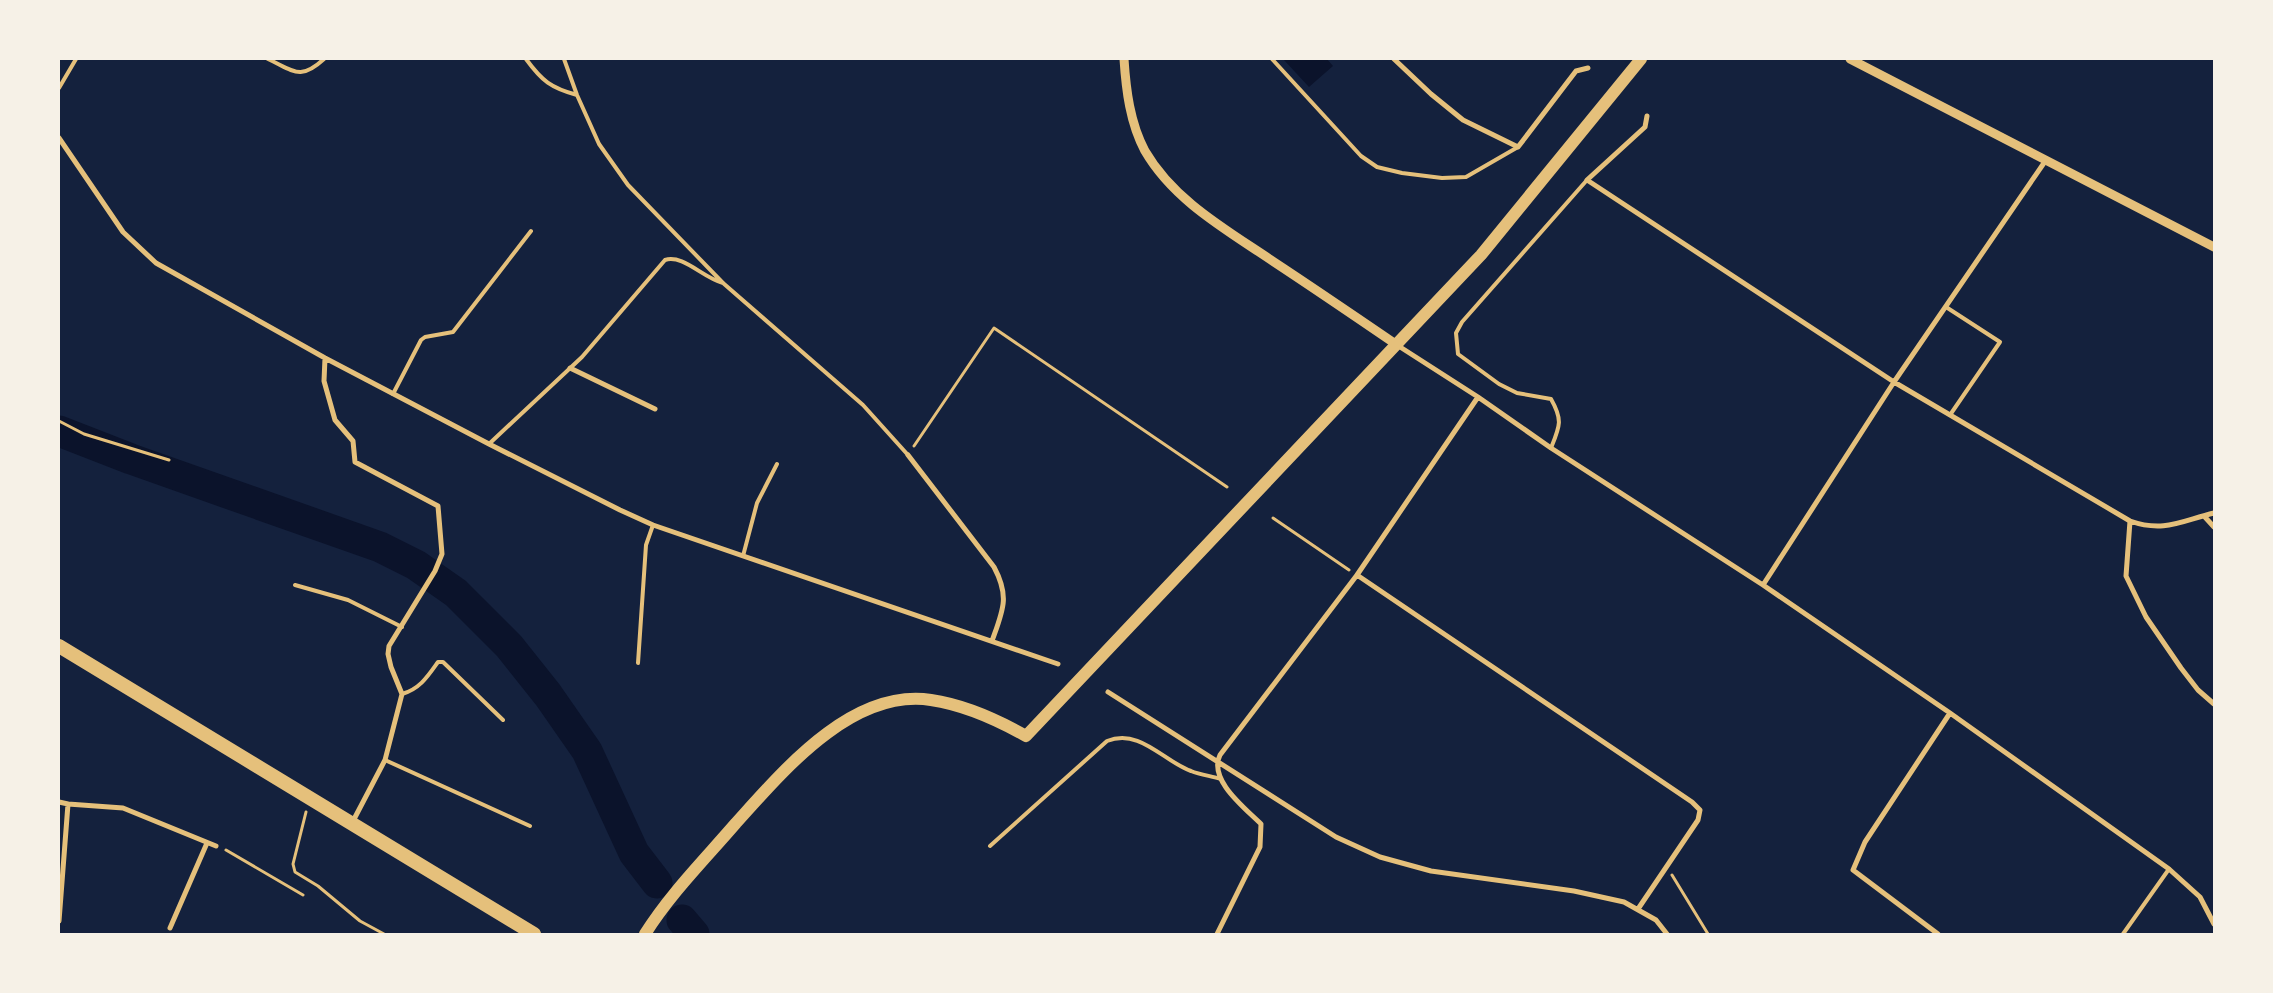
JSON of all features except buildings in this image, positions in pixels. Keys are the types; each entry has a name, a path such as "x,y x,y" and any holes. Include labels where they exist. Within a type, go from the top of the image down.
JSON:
{"highway":[{"path":"59,646 534,934"}],"main road":[{"path":"645,934 655,918 683,884 774,781 806,748 843,722 876,706 908,700 929,700 958,706 997,720 1026,736 1481,254 1640,59"}],"street":[{"path":"1124,59 1126,88 1134,125 1145,150 1158,169 1193,207 1397,345 1478,397 1551,448 1763,584 1950,714 2169,869 2200,897 2214,924"},
{"path":"1394,59 1431,94 1463,120 1518,147 1576,71 1588,68"},
{"path":"1850,59 2214,247"},
{"path":"1647,116 1645,127 1588,180 1894,382 2130,521 2156,528 2214,513"},
{"path":"59,138 123,232 156,263 393,394 620,510 653,524 1058,664"},
{"path":"1763,584 1894,382 2046,160"},
{"path":"325,358 324,381 335,420 353,440 355,462 438,506 442,554 435,571 390,646 388,654 402,694 385,760 352,823"},
{"path":"570,368 656,409"},
{"path":"1217,762 1357,575 1478,397"},
{"path":"908,455 994,566 1003,583 1005,598 992,641"},
{"path":"2204,516 2214,527"},
{"path":"2130,521 2126,576 2146,617 2181,668 2198,690 2214,704"},
{"path":"1357,575 1692,802 1700,810 1698,820 1638,909"},
{"path":"1108,692 1336,837 1380,857 1431,871 1597,895 1624,902 1656,920 1667,934"},
{"path":"1938,934 1852,870 1865,842 1950,714"},
{"path":"1217,762 1221,779 1229,792 1261,824 1260,847 1217,934"},
{"path":"59,802 123,808 216,846"},
{"path":"59,921 68,804"},
{"path":"170,928 207,843"}],"lane":[{"path":"59,88 76,59"},
{"path":"268,59 293,71 302,72 311,70 324,59"},
{"path":"526,59 533,69 555,89 577,95"},
{"path":"564,59 598,144 628,185 723,284 863,405 908,455"},
{"path":"1272,59 1361,156 1376,167 1442,178 1466,178 1518,147"},
{"path":"1551,448 1558,433 1560,415 1551,399 1517,393 1499,384 1458,354 1456,333 1462,322 1588,180"},
{"path":"393,394 421,340 425,337 453,332 532,231"},
{"path":"489,444 582,357 665,260 679,259 711,280 723,284"},
{"path":"1946,307 2000,342 1950,415"},
{"path":"743,556 757,503 777,464"},
{"path":"638,663 646,545 653,524"},
{"path":"296,584 348,600 402,627"},
{"path":"402,694 411,692 420,686 438,662 443,662 503,720"},
{"path":"990,846 1107,741 1117,737 1137,740 1191,771 1221,779"},
{"path":"385,760 530,826"},
{"path":"2123,934 2169,869"}],"path":[{"path":"908,455 994,328 1227,487"},
{"path":"59,421 84,434 169,460"},
{"path":"1274,518 1357,575"},
{"path":"309,797 293,864 295,872 318,886 360,921 384,934"},
{"path":"216,846 225,849 303,895"},
{"path":"1667,868 1678,881 1708,934"}],"water":[{"path":"1283,59 1327,59 1333,66 1309,87"}],"waterway":[{"path":"59,431 131,459 380,547 416,565 456,593 509,646 548,695 587,751 634,853 657,883"},
{"path":"682,920 694,934"}]}
